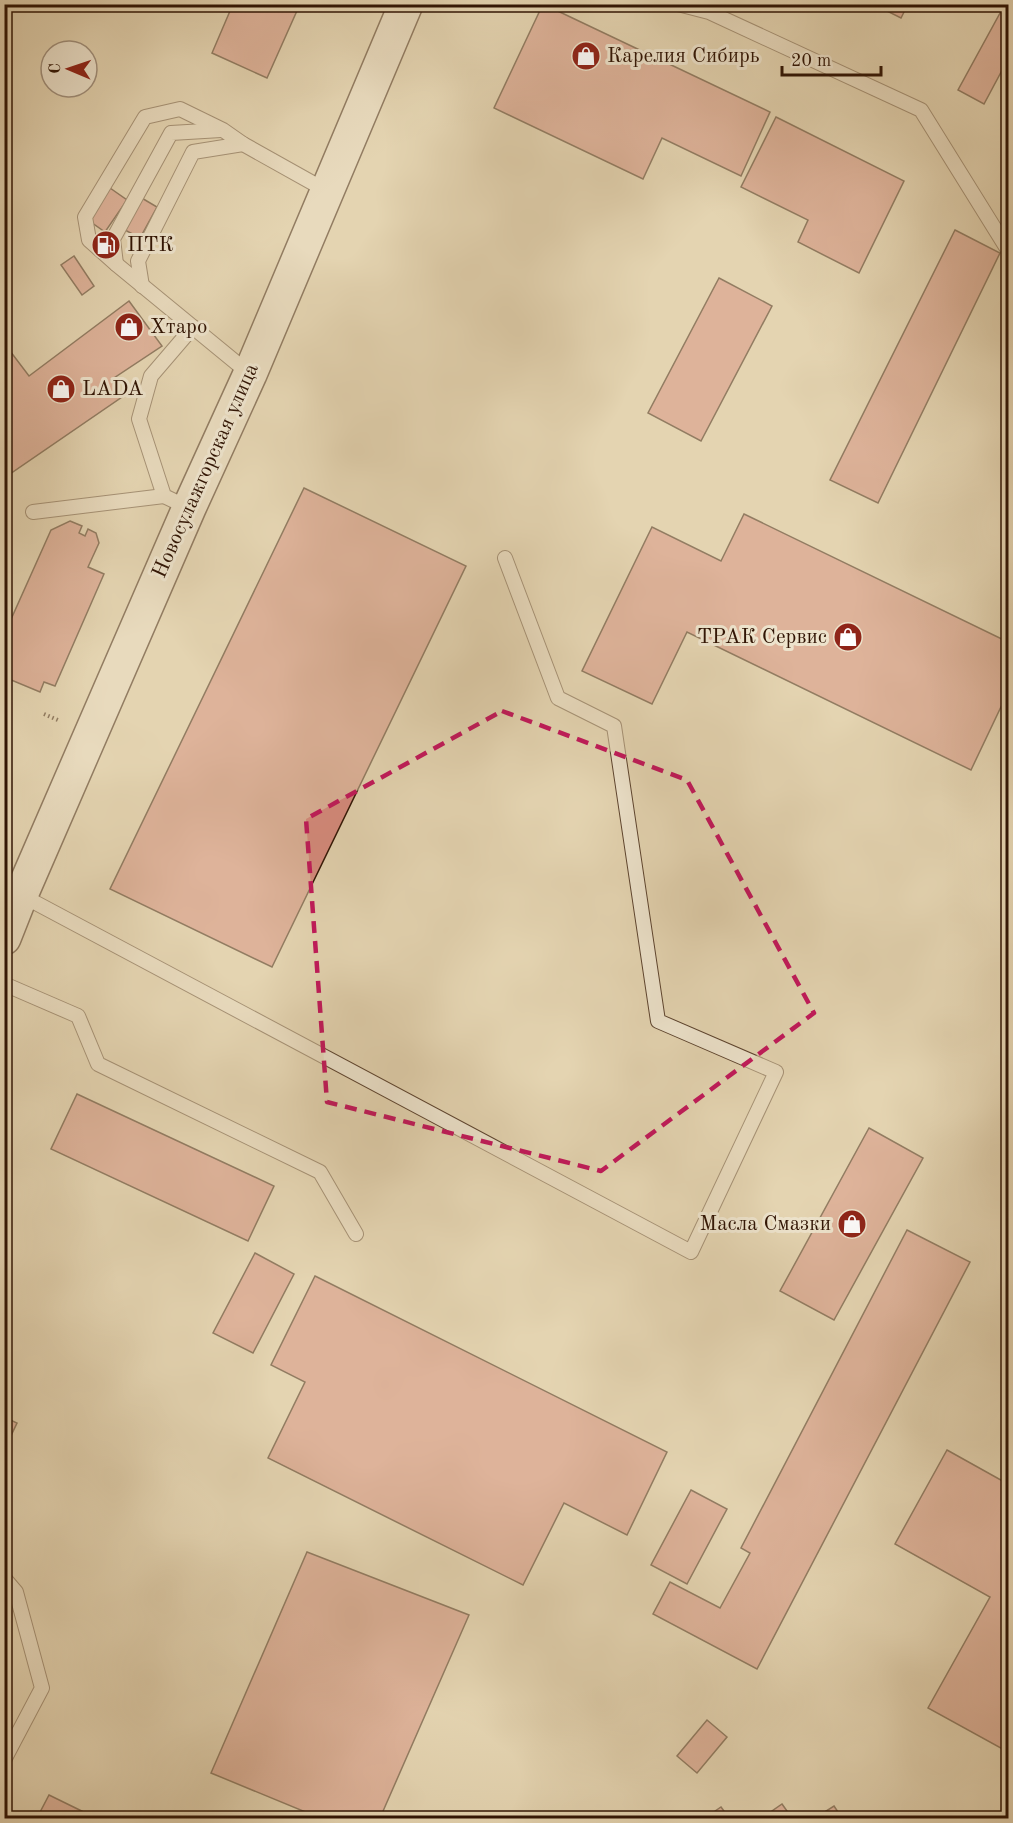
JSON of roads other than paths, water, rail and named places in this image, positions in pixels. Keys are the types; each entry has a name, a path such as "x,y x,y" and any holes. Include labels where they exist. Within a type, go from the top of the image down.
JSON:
{"main road":[{"name":"Новосулажгорская улица","path":"4,938 13,892 176,502 250,374 406,4"}],"lane":[{"path":"678,4 710,12 921,110 1008,250"},
{"path":"250,374 89,240 85,217 146,117 180,109 223,130 243,144 327,191"},
{"path":"116,264 113,239 171,133 223,130"},
{"path":"142,286 138,261 193,152 243,144"},
{"path":"33,512 176,502 139,420 151,376 193,327"},
{"path":"13,892 692,1252 777,1072 658,1021 614,726 558,698 506,558"},
{"path":"4,984 78,1016 98,1064 320,1172 356,1234"},
{"path":"4,1578 16,1592 42,1688 4,1760"}],"place":[{"name":"Карелия Сибирь","path":"586,56"},
{"name":"ПТК","path":"106,245"},
{"name":"Хтаро","path":"129,327"},
{"name":"LADA","path":"61,389"},
{"name":"ТРАК Сервис","path":"848,637"},
{"name":"Масла Смазки","path":"852,1224"}]}
